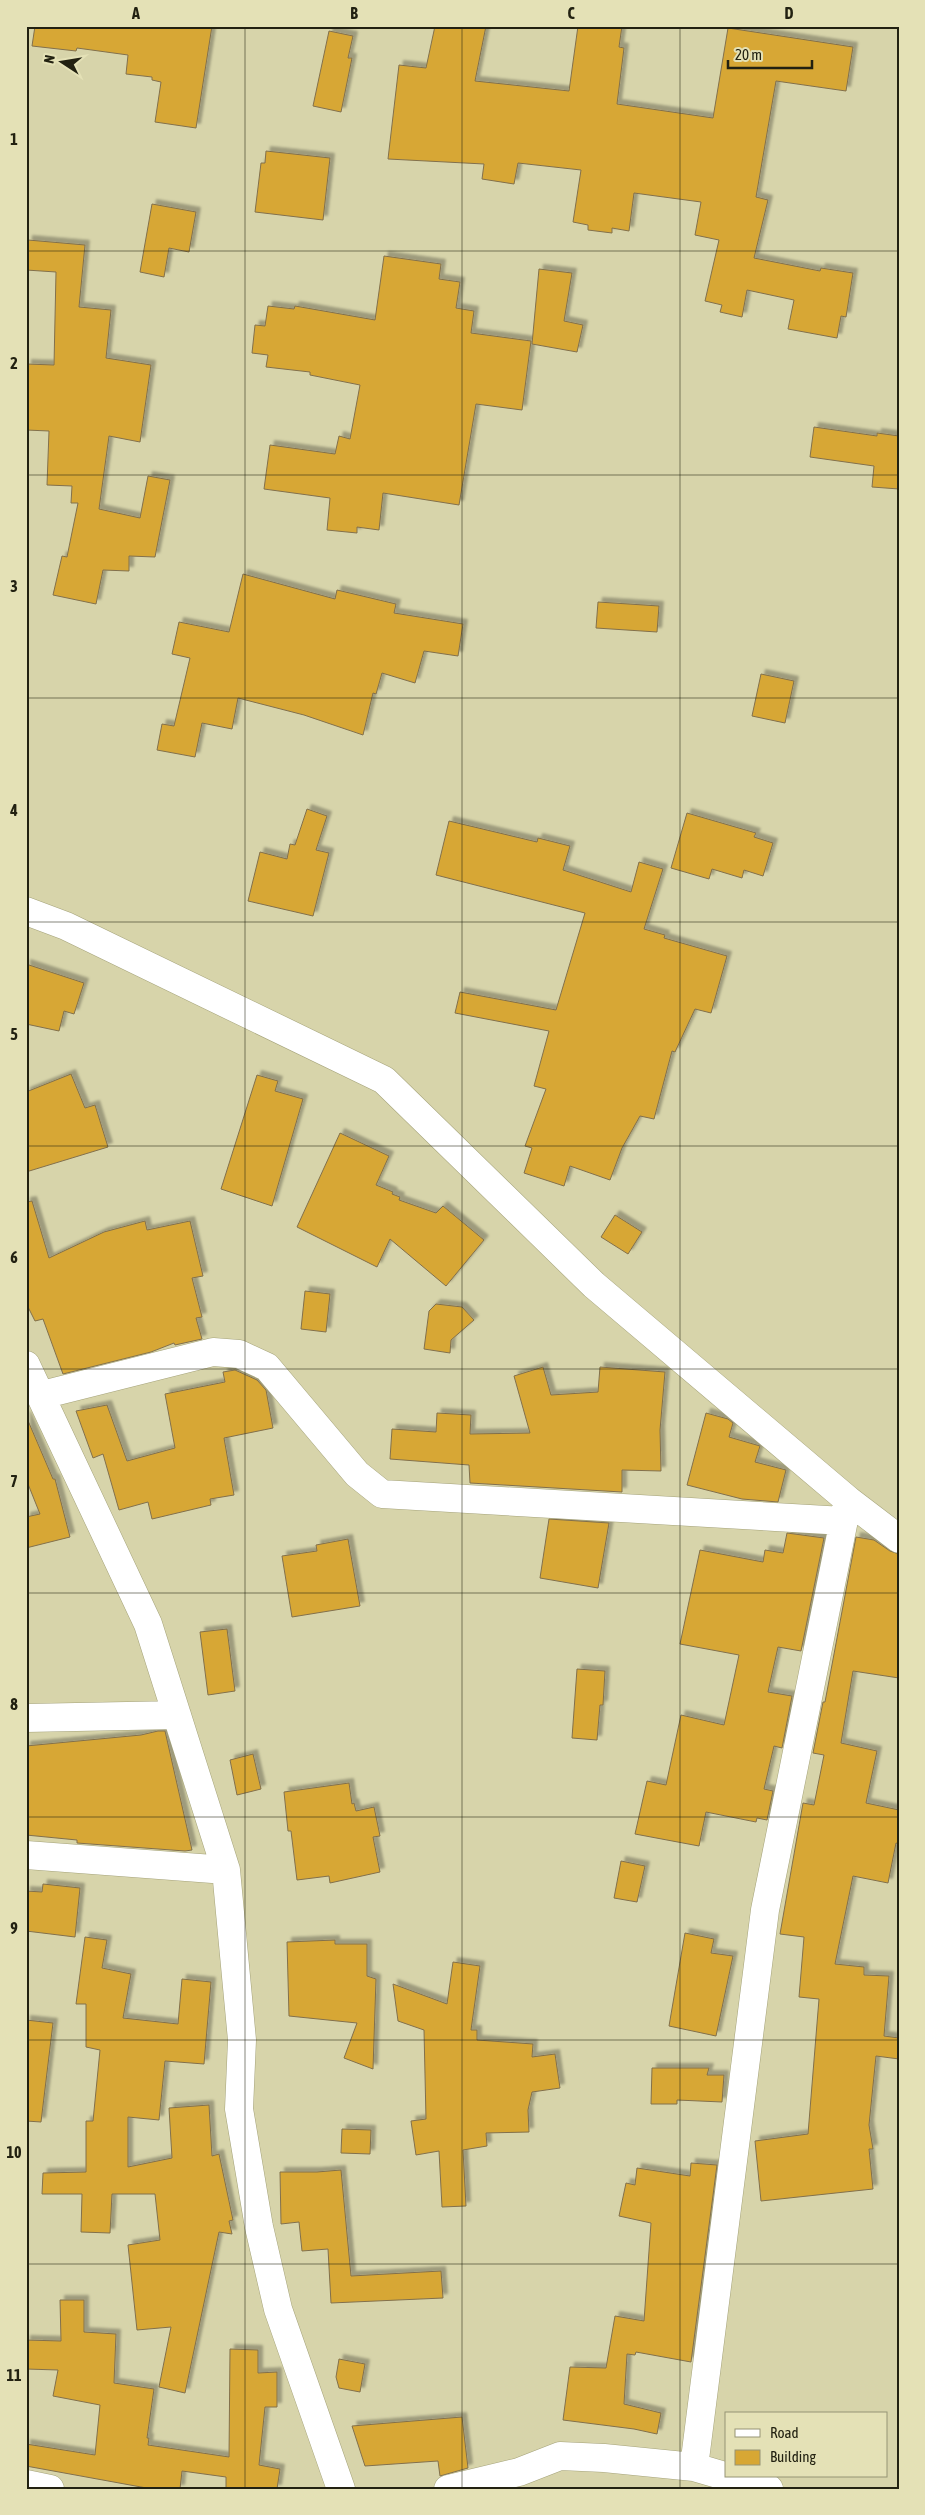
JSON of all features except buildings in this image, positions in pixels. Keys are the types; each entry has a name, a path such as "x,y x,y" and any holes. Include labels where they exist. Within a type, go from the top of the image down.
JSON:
{"street":[{"path":"26,911 66,926 384,1080 594,1285 846,1510 899,1539"},
{"path":"341,2489 278,2310 259,2227 239,2109 242,2040 226,1870 148,1624 32,1379 213,1352 239,1354 267,1367 357,1474 382,1494 846,1510"},
{"path":"694,2467 765,1910 846,1510"},
{"path":"26,1718 177,1715"},
{"path":"26,1855 226,1870"},
{"path":"448,2489 518,2472 560,2456 604,2458 694,2467 725,2476"},
{"path":"732,2478 769,2489"},
{"path":"26,2484 50,2489"}]}
